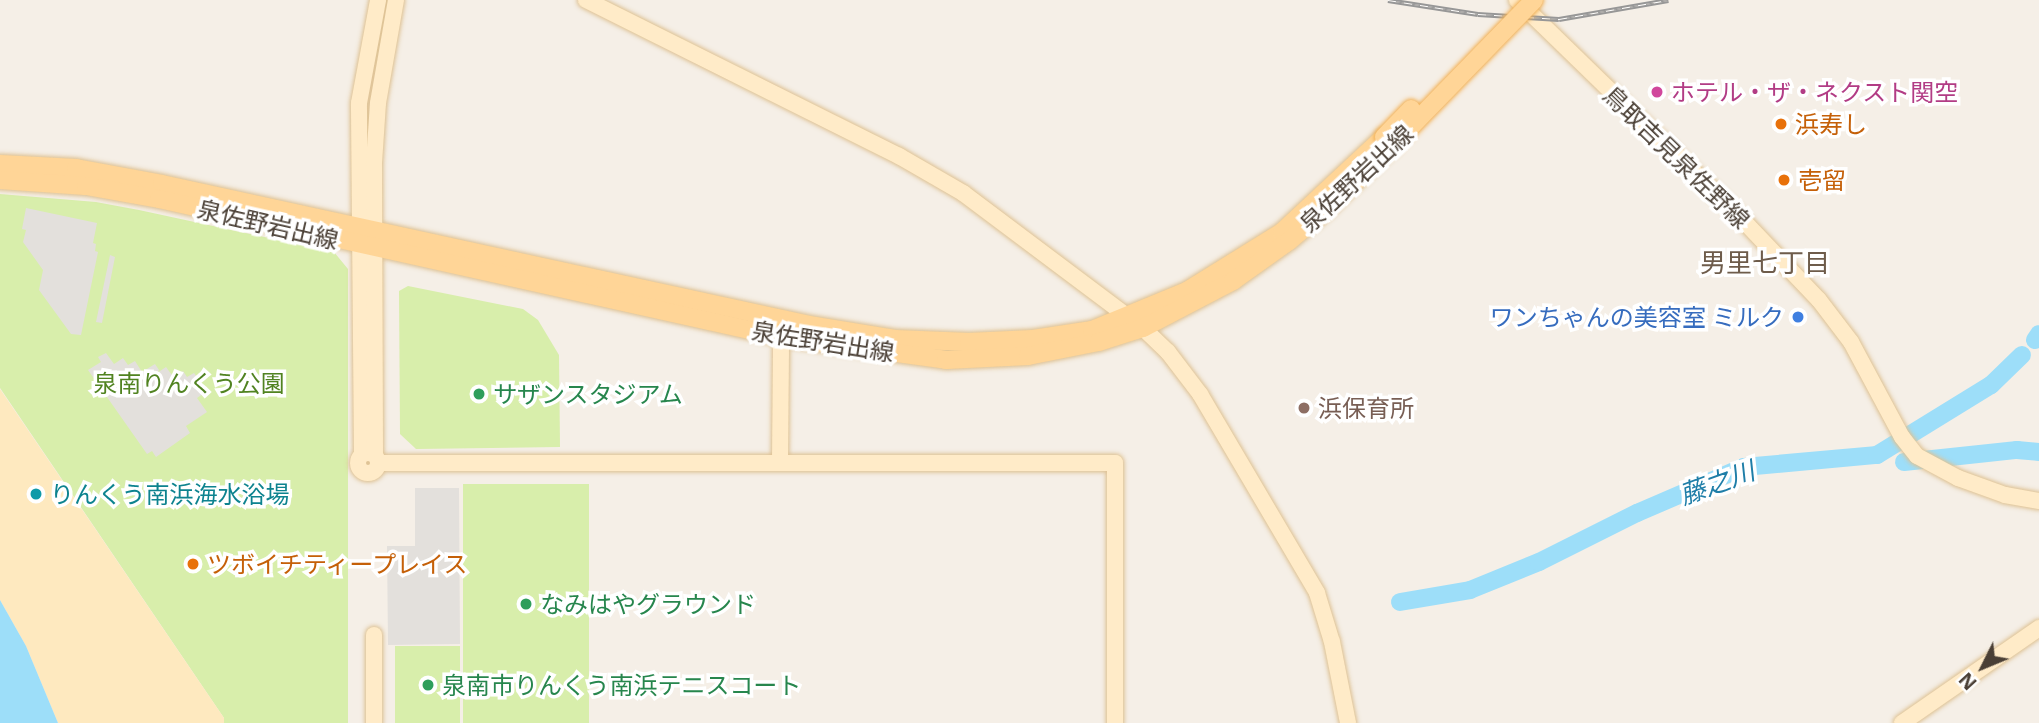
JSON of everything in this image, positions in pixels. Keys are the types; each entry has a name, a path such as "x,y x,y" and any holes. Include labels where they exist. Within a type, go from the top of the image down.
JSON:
{"main road":[{"name":"泉佐野岩出線","path":"1389,141 1517,0"},
{"name":"泉佐野岩出線","path":"0,164 76,168 781,337 946,360 1028,355 1099,342 1188,291 1282,232 1389,141 1534,0"},
{"name":"泉佐野岩出線","path":"0,180 86,186 134,194 368,236 809,325 895,339 970,342 1033,340 1136,322"}],"street":[{"path":"378,0 359,103 368,236 372,457 1115,463 1115,723"},
{"path":"368,236 378,103 396,0"},
{"path":"586,0 899,156 942,181 1136,322 1168,352 1200,394 1311,583 1332,642 1348,723"},
{"name":"鳥取吉見泉佐野線","path":"1517,0 1738,215 1819,300 1851,342 1904,439 1920,459 2005,495 2039,501"},
{"path":"780,462 781,337"},
{"path":"1902,723 2039,628"},
{"path":"374,635 374,723"}],"green space":[{"name":"泉南りんくう公園","path":"0,194 96,202 334,252 348,269 348,723 224,723 224,718 0,388"},
{"name":"サザンスタジアム","path":"408,286 523,309 538,320 559,355 560,447 416,449 400,434 399,291"},
{"name":"なみはやグラウンド","path":"463,484 589,484 589,723 463,723"},
{"name":"泉南市りんくう南浜テニスコート","path":"395,646 460,646 460,723 395,723"}],"sand":[{"name":"りんくう南浜海水浴場","path":"0,389 224,718 224,723 58,723 26,646 0,600"}],"shaded area":[{"path":"26,208 97,223 93,243 96,244 95,251 98,252 81,335 71,334 39,290 43,270 23,242 26,230 22,229"},
{"path":"110,255 115,257 102,323 96,322"},
{"path":"106,353 114,364 123,358 128,365 135,361 142,372 155,364 159,370 157,373 166,367 174,378 183,371 187,377 194,373 207,391 197,398 207,412 186,426 190,433 156,457 152,451 147,454 88,370 101,362 98,357"},
{"path":"415,488 459,488 460,644 388,645 387,546 415,546"}],"water":[{"path":"0,600 26,646 58,723 0,723"}],"waterway":[{"name":"藤之川","path":"2035,340 2039,334"},
{"name":"藤之川","path":"1400,602 1470,590 1539,562 1637,513 1744,467 1877,455 1991,385 2022,355"},
{"path":"1904,462 2017,450 2039,452"}],"railway":[{"path":"1388,0 1478,14 1559,19 1668,0"}],"place":[{"name":"ホテル・ザ・ネクスト関空","path":"1657,92"},
{"name":"浜寿し","path":"1781,124"},
{"name":"壱留","path":"1784,180"},
{"name":"ワンちゃんの美容室 ミルク","path":"1798,317"},
{"name":"サザンスタジアム","path":"479,394"},
{"name":"浜保育所","path":"1304,408"},
{"name":"りんくう南浜海水浴場","path":"36,494"},
{"name":"ツボイチティープレイス","path":"193,564"},
{"name":"なみはやグラウンド","path":"526,604"},
{"name":"泉南市りんくう南浜テニスコート","path":"428,685"}],"district":[{"name":"男里七丁目","path":"1765,263"}]}
